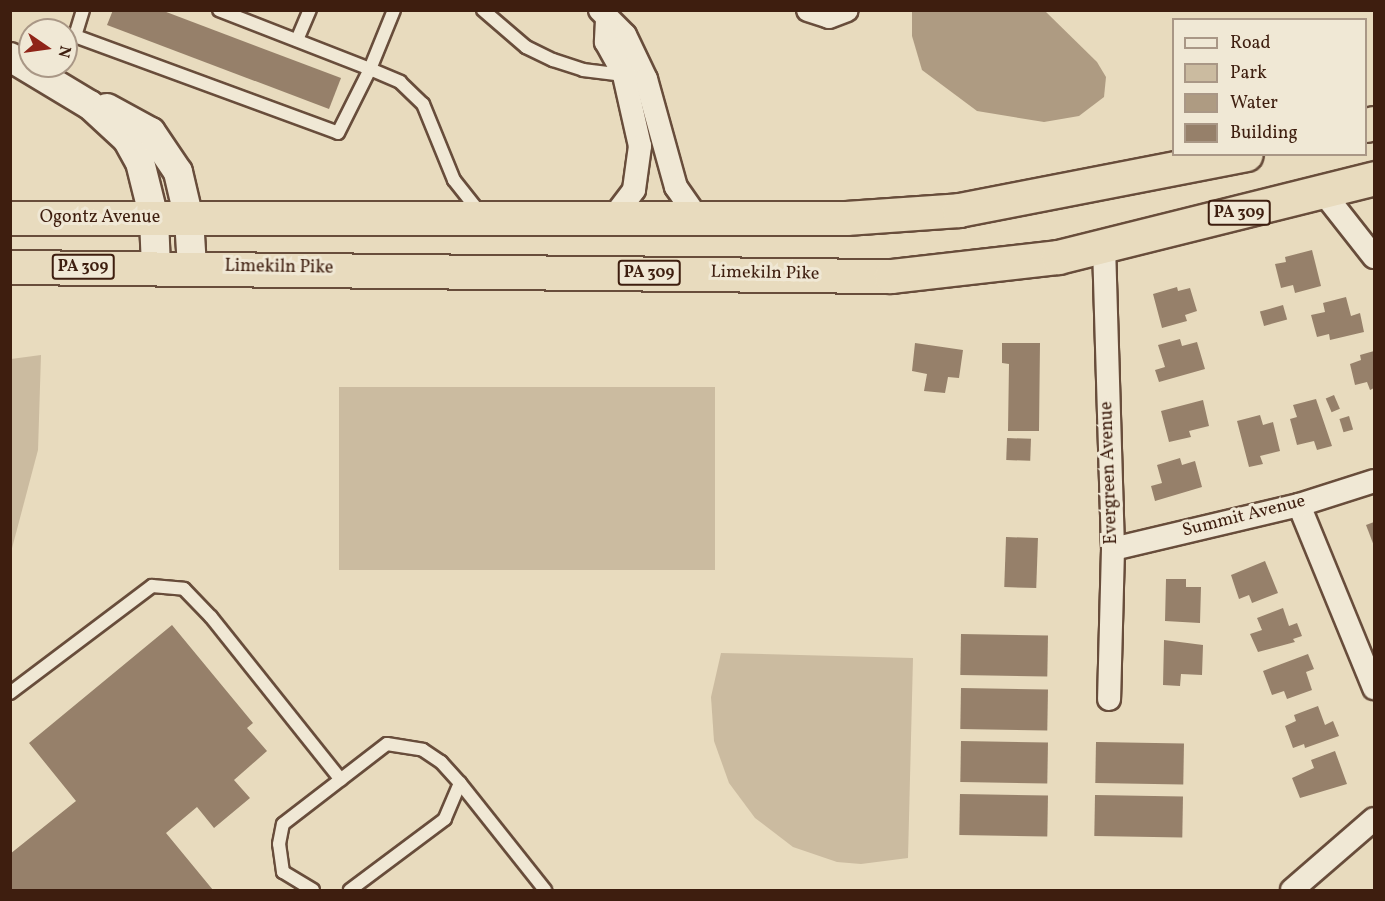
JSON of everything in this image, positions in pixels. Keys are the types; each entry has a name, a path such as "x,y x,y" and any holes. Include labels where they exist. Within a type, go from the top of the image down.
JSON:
{"highway":[{"path":"189,219 846,218 959,210 1236,156"},
{"name":"Limekiln Pike","path":"192,267 891,276 977,268 1104,246 1374,178"},
{"name":"Ogontz Avenue","path":"10,218 189,219"},
{"name":"PA 309","path":"10,267 192,267"}],"street":[{"path":"808,10 829,17 847,10"},
{"path":"603,15 606,42 624,75 640,146 634,190 614,218"},
{"path":"603,15 625,35 646,79 676,187 698,219"},
{"path":"10,57 90,105 127,139 140,162 154,218 156,267"},
{"path":"60,88 134,119 151,132 178,172 189,219 192,267"},
{"path":"1322,191 1374,257"},
{"name":"Evergreen Avenue","path":"1104,246 1113,549 1109,699"},
{"name":"Summit Avenue","path":"1113,549 1299,505 1374,481"},
{"path":"1299,505 1374,688"},
{"path":"1292,891 1374,819"}],"lane":[{"path":"83,10 75,36 338,133 370,69 394,10"},
{"path":"219,10 400,82 423,104 454,180 485,219"},
{"path":"297,40 310,10"},
{"path":"483,10 526,47 554,60 583,70 624,75"},
{"path":"10,693 152,586 184,589 341,780"},
{"path":"313,891 283,872 279,844 283,824 387,744 423,750 441,762 544,891"},
{"path":"350,891 445,819 460,783"}],"green space":[{"path":"41,355 38,450 11,552 11,359"},
{"path":"339,387 715,387 715,570 339,570"},
{"path":"721,653 913,658 908,858 861,864 837,862 793,847 755,818 729,783 714,741 711,697"}],"water":[{"path":"912,11 1045,11 1097,62 1106,77 1104,97 1079,116 1044,122 977,111 922,70 912,36"}],"building":[{"path":"113,10 161,10 341,78 329,109 107,25"},
{"path":"1312,250 1321,286 1295,293 1293,285 1281,288 1275,264 1286,262 1285,257"},
{"path":"1177,287 1178,291 1190,288 1197,311 1185,315 1187,321 1162,328 1153,294"},
{"path":"1346,297 1351,316 1360,313 1364,332 1330,340 1329,334 1317,337 1311,315 1325,312 1323,303"},
{"path":"1283,305 1287,319 1264,326 1260,312"},
{"path":"1180,339 1182,346 1197,342 1205,369 1159,382 1155,370 1165,367 1158,345"},
{"path":"915,343 963,350 959,378 948,377 945,393 924,391 927,374 912,371"},
{"path":"1002,343 1040,343 1039,431 1008,431 1009,364 1002,363"},
{"path":"1374,351 1374,388 1370,390 1367,382 1355,385 1350,364 1361,360 1360,355"},
{"path":"1334,395 1340,409 1332,412 1326,399"},
{"path":"1316,399 1332,446 1317,450 1314,441 1297,445 1290,419 1297,417 1293,405"},
{"path":"1203,400 1209,426 1189,431 1191,437 1169,442 1161,411"},
{"path":"1260,415 1263,425 1273,422 1280,451 1260,456 1263,464 1249,467 1237,421"},
{"path":"1349,416 1353,429 1344,432 1339,419"},
{"path":"1007,438 1031,439 1030,461 1006,460"},
{"path":"1180,458 1182,465 1195,461 1202,487 1155,501 1151,486 1162,483 1157,465"},
{"path":"1374,522 1374,546 1366,525"},
{"path":"1006,537 1038,538 1036,588 1004,587"},
{"path":"1265,561 1278,593 1252,603 1249,595 1239,599 1231,575"},
{"path":"1166,579 1186,579 1186,587 1201,587 1200,623 1165,621"},
{"path":"1283,608 1289,626 1297,623 1302,636 1293,639 1295,642 1258,652 1250,634 1262,630 1257,618"},
{"path":"172,625 253,723 247,728 267,751 234,780 250,798 214,828 197,807 166,833 213,890 10,890 10,854 76,801 29,743"},
{"path":"961,634 1048,636 1047,677 960,675"},
{"path":"1164,640 1203,645 1202,675 1181,674 1180,686 1163,685"},
{"path":"1308,654 1314,669 1306,672 1312,690 1287,699 1284,691 1272,695 1263,671"},
{"path":"961,688 1048,690 1047,731 960,729"},
{"path":"1318,706 1325,725 1333,721 1339,736 1305,748 1304,744 1293,748 1285,726 1296,721 1294,715"},
{"path":"961,741 1048,743 1047,784 960,782"},
{"path":"1096,742 1184,744 1183,785 1095,783"},
{"path":"1335,751 1347,784 1300,798 1292,778 1314,768 1311,760"},
{"path":"960,794 1048,796 1047,837 959,835"},
{"path":"1095,795 1183,797 1182,838 1094,836"}]}
